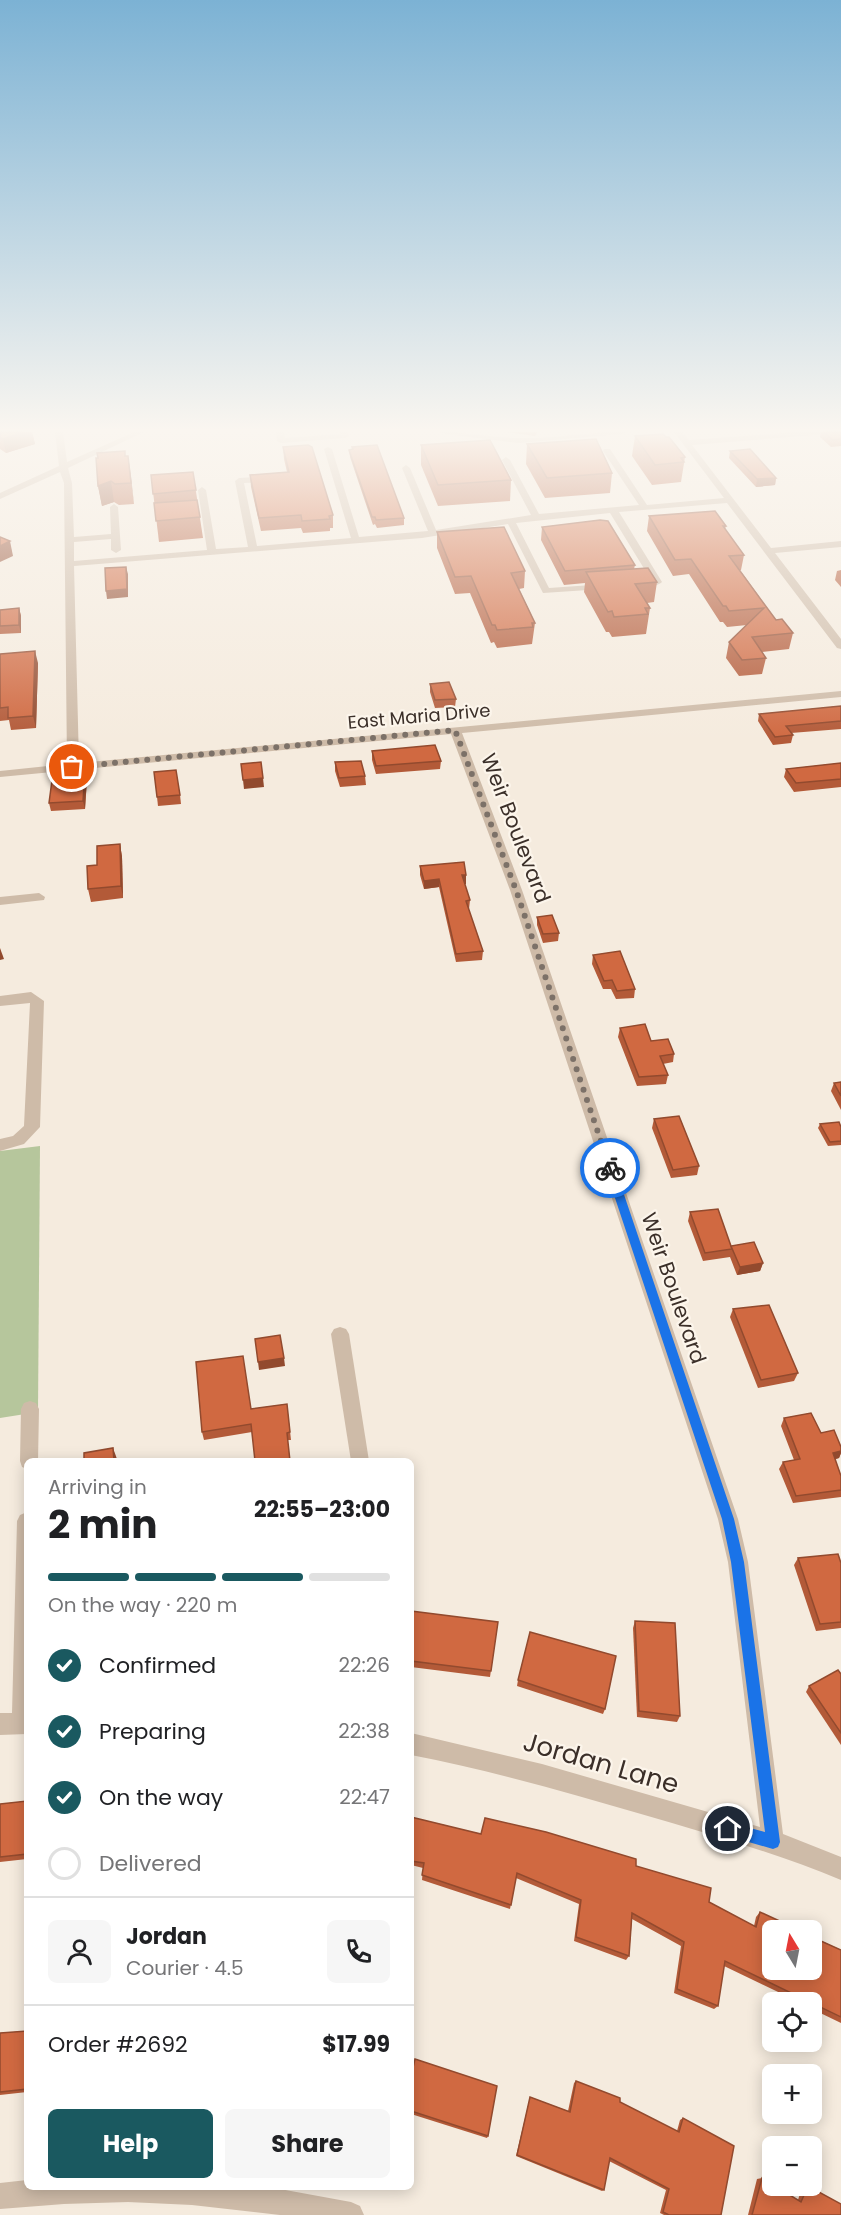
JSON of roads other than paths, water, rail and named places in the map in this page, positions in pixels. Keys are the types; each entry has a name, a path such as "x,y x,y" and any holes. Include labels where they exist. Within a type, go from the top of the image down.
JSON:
{"street":[{"path":"68,535 72,767"},
{"path":"207,535 212,553"},
{"path":"250,535 253,550"},
{"path":"355,535 356,540"},
{"path":"70,564 407,535"},
{"path":"518,535 546,591 612,586"},
{"path":"629,535 657,582 634,584"},
{"path":"757,535 841,646"},
{"path":"68,540 116,536 116,550"},
{"path":"768,551 841,544"},
{"name":"East Maria Drive","path":"0,774 841,694"},
{"name":"Weir Boulevard","path":"455,730 516,890 728,1519 738,1562 773,1842"},
{"path":"0,901 39,897"},
{"path":"0,1001 31,997 37,1000 32,1127 24,1138 8,1144"},
{"path":"340,1334 360,1458"},
{"path":"29,1458 30,1409"},
{"path":"0,1724 24,1723"},
{"name":"Jordan Lane","path":"414,1745 455,1752 594,1789 773,1842 841,1869"},
{"path":"0,2196 45,2191 151,2190 255,2198 351,2215"}]}
